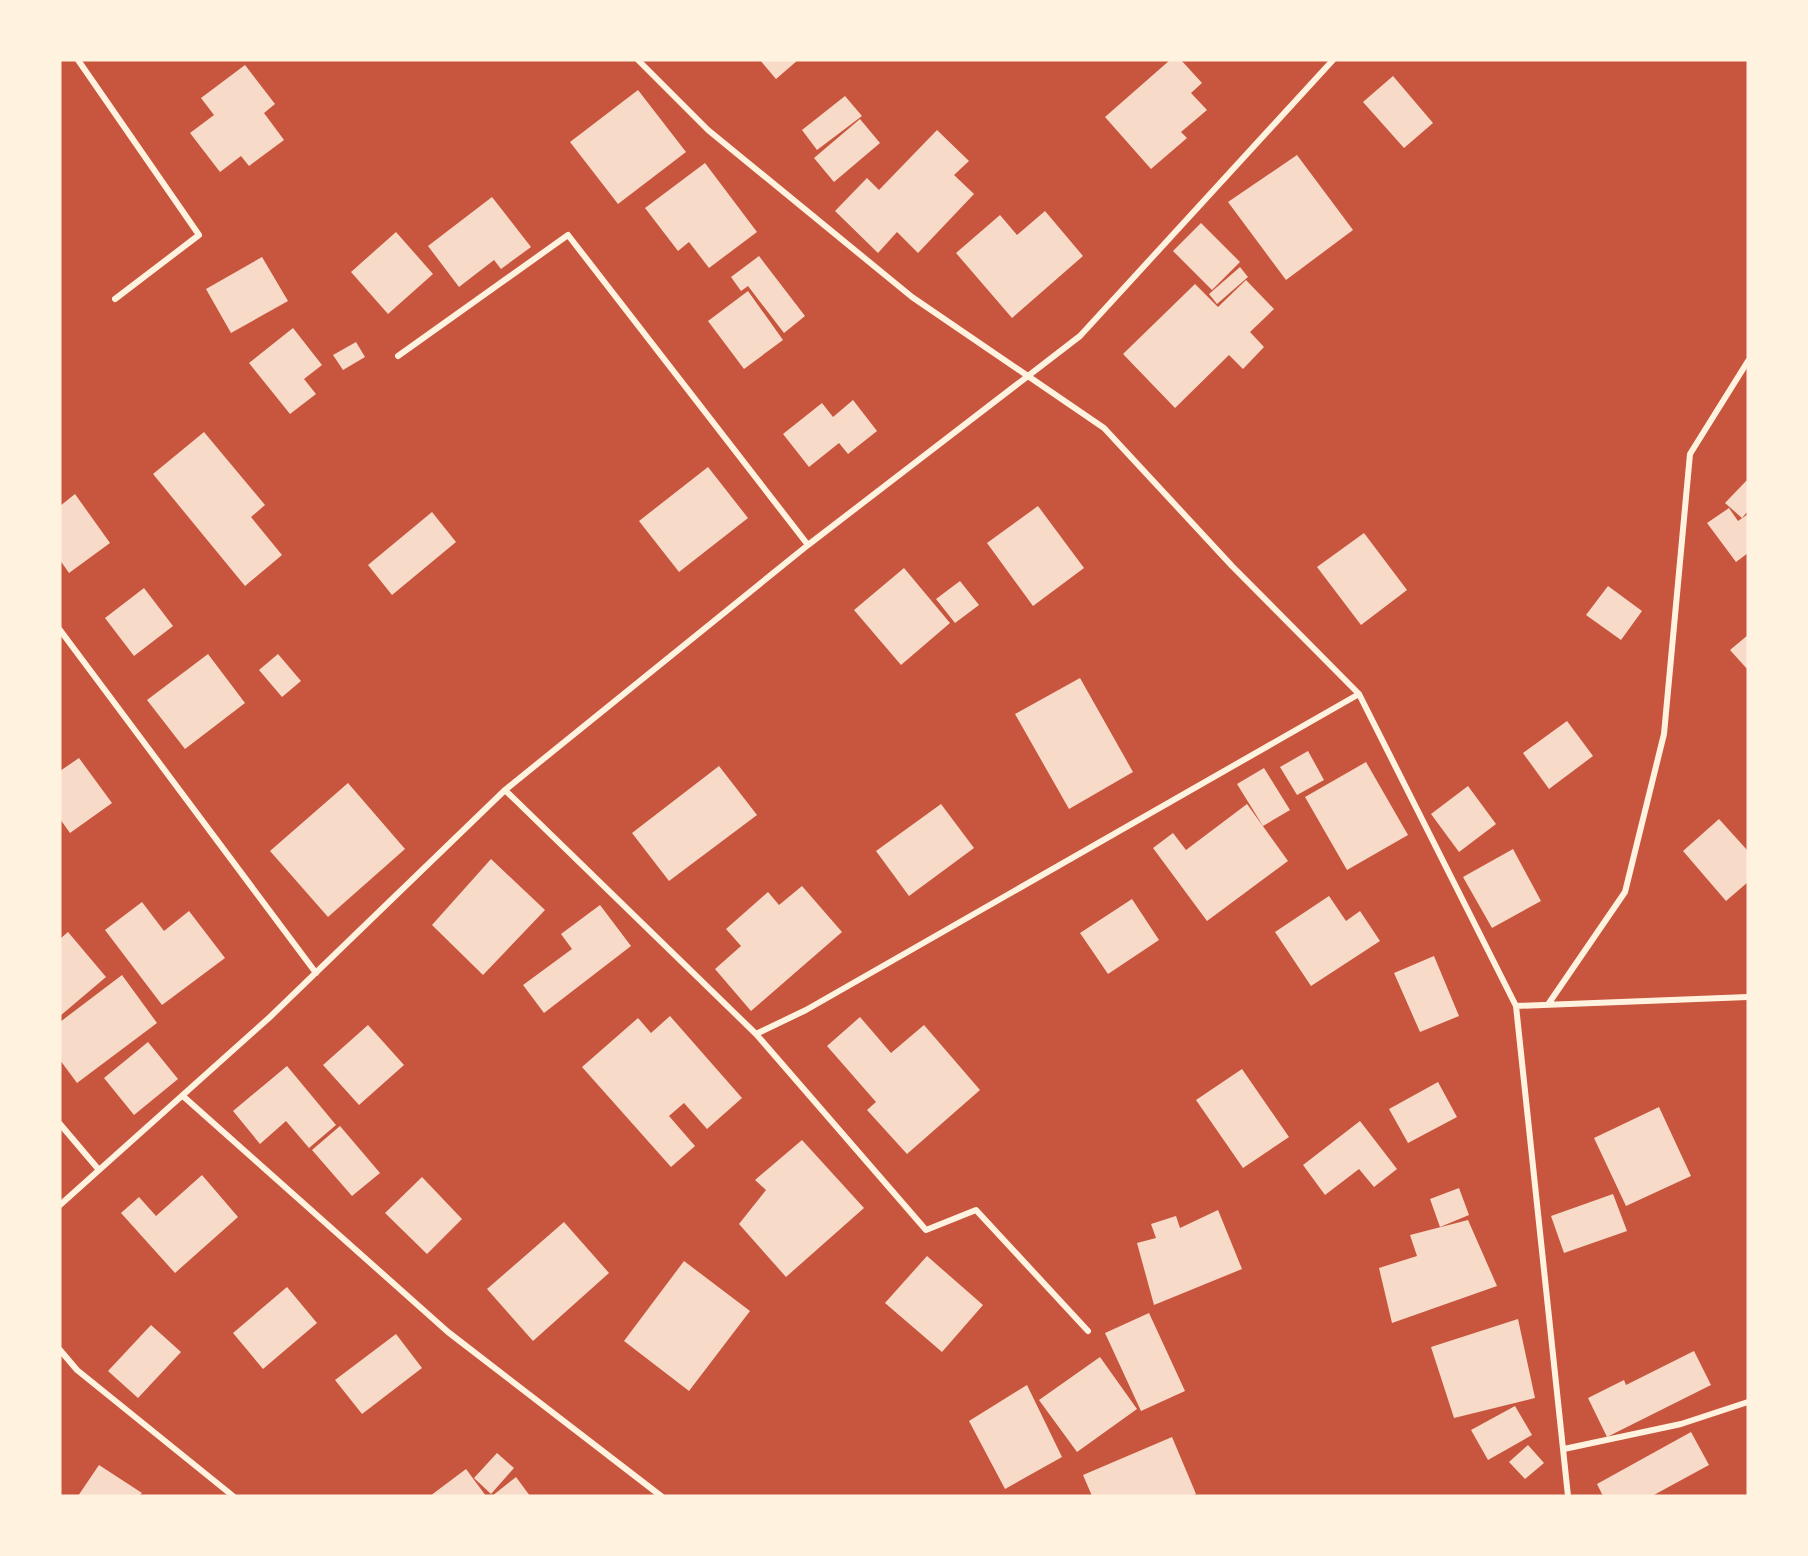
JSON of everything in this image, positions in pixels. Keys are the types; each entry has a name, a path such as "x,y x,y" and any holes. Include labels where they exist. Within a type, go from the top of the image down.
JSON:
{"street":[{"path":"78,60 198,235 116,299"},
{"path":"638,60 708,130 903,289 1104,428 1232,566 1359,694 1516,1006 1568,1496"},
{"path":"60,1205 184,1096 316,973 505,790 808,545 1080,336 1333,60"},
{"path":"398,356 568,235 808,545"},
{"path":"1550,1003 1625,892 1664,734 1690,454 1748,361"},
{"path":"60,630 316,973"},
{"path":"756,1034 806,1010 1359,694"},
{"path":"505,790 756,1034 926,1230 976,1210 1088,1331"},
{"path":"1516,1006 1748,996"},
{"path":"184,1096 448,1332 661,1496"},
{"path":"60,1124 99,1170"},
{"path":"60,1350 77,1370 233,1496"},
{"path":"1564,1449 1681,1424 1748,1401"}],"building":[{"path":"760,60 798,60 776,79"},
{"path":"1170,60 1181,60 1202,83 1191,93 1207,110 1181,132 1187,138 1151,169 1105,117"},
{"path":"245,65 275,104 264,113 284,140 249,166 241,156 220,172 190,133 214,115 201,98"},
{"path":"1393,76 1433,123 1404,148 1363,102"},
{"path":"638,90 686,152 618,204 570,142"},
{"path":"845,96 862,116 817,150 802,130"},
{"path":"860,119 880,143 834,182 814,158"},
{"path":"937,130 969,161 954,175 974,194 918,253 897,232 878,253 835,211 867,178 879,190"},
{"path":"1297,155 1353,230 1286,280 1228,202"},
{"path":"705,163 757,232 709,268 689,242 678,251 645,208"},
{"path":"492,197 531,247 501,269 494,260 459,287 428,246"},
{"path":"1045,211 1083,256 1012,318 956,253 1000,215 1017,235"},
{"path":"1201,223 1240,262 1212,290 1173,251"},
{"path":"396,232 433,274 388,314 351,272"},
{"path":"759,256 805,316 784,333 748,286 741,291 731,277"},
{"path":"262,257 288,301 231,333 206,289"},
{"path":"1240,267 1248,277 1217,304 1209,294"},
{"path":"1246,280 1274,309 1250,332 1264,347 1243,369 1229,355 1175,408 1123,354 1195,284 1218,307"},
{"path":"748,291 783,340 744,369 708,321"},
{"path":"293,328 322,365 304,379 316,394 290,414 249,363"},
{"path":"356,342 365,357 343,370 333,355"},
{"path":"853,400 877,431 848,454 839,443 809,467 783,434 822,403 833,417"},
{"path":"204,432 265,505 251,517 282,555 245,586 153,474"},
{"path":"708,467 748,518 679,572 639,521"},
{"path":"1748,479 1748,511 1742,518 1725,503"},
{"path":"75,494 110,543 69,573 60,560 60,506"},
{"path":"1038,506 1084,568 1033,606 987,543"},
{"path":"1729,508 1738,521 1748,514 1748,553 1736,562 1707,523"},
{"path":"432,512 456,542 392,595 368,565"},
{"path":"1364,533 1407,590 1361,625 1317,567"},
{"path":"904,568 950,623 901,665 854,610"},
{"path":"960,581 979,605 955,623 936,599"},
{"path":"1608,586 1642,611 1621,640 1586,615"},
{"path":"144,588 173,626 134,656 105,618"},
{"path":"1748,635 1748,670 1730,650"},
{"path":"208,654 245,703 185,749 147,700"},
{"path":"278,654 301,681 282,697 259,670"},
{"path":"1080,678 1133,772 1069,809 1015,714"},
{"path":"1567,721 1593,756 1549,789 1523,753"},
{"path":"1308,751 1324,780 1297,795 1280,767"},
{"path":"79,758 112,803 70,833 60,819 60,771"},
{"path":"1366,762 1408,835 1347,870 1305,797"},
{"path":"719,766 757,815 669,881 632,833"},
{"path":"1264,768 1290,810 1263,826 1237,784"},
{"path":"348,783 405,849 328,917 270,851"},
{"path":"1468,786 1496,824 1459,852 1431,814"},
{"path":"941,804 974,848 909,896 876,851"},
{"path":"1247,804 1288,861 1207,921 1153,848 1173,833 1186,850"},
{"path":"1719,819 1748,851 1748,882 1726,901 1683,851"},
{"path":"1513,849 1541,901 1492,928 1463,877"},
{"path":"491,859 545,910 483,975 432,925"},
{"path":"802,886 842,932 751,1011 715,969 741,946 726,929 768,892 779,905"},
{"path":"1329,896 1346,921 1360,911 1380,941 1311,986 1275,932"},
{"path":"1132,899 1159,940 1108,974 1080,933"},
{"path":"142,902 164,931 189,911 225,958 162,1005 105,930"},
{"path":"600,905 631,946 544,1013 523,985 572,949 561,934"},
{"path":"68,932 106,977 60,1016 60,939"},
{"path":"1434,956 1459,1016 1420,1032 1394,973"},
{"path":"122,975 157,1023 77,1083 60,1060 60,1022"},
{"path":"670,1016 742,1098 707,1129 684,1103 669,1116 695,1146 671,1167 582,1067 638,1018 651,1033"},
{"path":"860,1017 891,1053 924,1025 980,1090 907,1154 867,1110 876,1102 827,1046"},
{"path":"368,1025 404,1065 359,1105 323,1065"},
{"path":"148,1042 178,1079 134,1115 104,1078"},
{"path":"287,1066 336,1125 309,1148 286,1121 260,1144 233,1111"},
{"path":"1242,1069 1289,1137 1243,1168 1196,1100"},
{"path":"1438,1082 1457,1117 1408,1143 1389,1109"},
{"path":"1659,1107 1691,1176 1626,1206 1594,1138"},
{"path":"1360,1121 1397,1169 1374,1187 1359,1169 1325,1195 1303,1165"},
{"path":"340,1126 380,1173 352,1196 312,1150"},
{"path":"802,1140 864,1208 786,1277 739,1224 766,1190 755,1180"},
{"path":"202,1175 238,1217 175,1273 121,1213 139,1197 156,1216"},
{"path":"422,1177 462,1219 427,1254 385,1213"},
{"path":"1459,1188 1469,1215 1440,1227 1430,1199"},
{"path":"1613,1194 1627,1231 1564,1253 1551,1216"},
{"path":"1218,1210 1242,1269 1154,1305 1137,1243 1156,1238 1151,1224 1176,1216 1180,1228"},
{"path":"1468,1220 1497,1286 1392,1323 1379,1268 1417,1256 1410,1235"},
{"path":"564,1222 609,1273 533,1341 487,1289"},
{"path":"927,1256 983,1305 942,1352 885,1303"},
{"path":"684,1261 750,1311 689,1391 624,1341"},
{"path":"287,1287 317,1323 263,1369 233,1333"},
{"path":"1149,1313 1185,1391 1141,1411 1105,1333"},
{"path":"1518,1319 1535,1398 1454,1418 1431,1347"},
{"path":"151,1325 181,1352 138,1398 108,1371"},
{"path":"396,1334 422,1368 362,1414 335,1380"},
{"path":"1694,1351 1711,1385 1607,1437 1588,1398 1624,1380 1626,1385"},
{"path":"1100,1357 1137,1409 1077,1452 1039,1400"},
{"path":"1027,1385 1062,1457 1005,1489 969,1421"},
{"path":"1515,1406 1532,1435 1488,1460 1471,1430"},
{"path":"1691,1432 1709,1465 1652,1496 1603,1496 1597,1484"},
{"path":"1172,1437 1196,1494 1191,1496 1092,1496 1083,1475"},
{"path":"1528,1445 1544,1463 1525,1479 1509,1462"},
{"path":"497,1453 514,1468 491,1494 474,1478"},
{"path":"99,1465 142,1493 139,1496 78,1496"},
{"path":"466,1469 486,1496 430,1496"},
{"path":"516,1477 530,1496 492,1496"}]}
